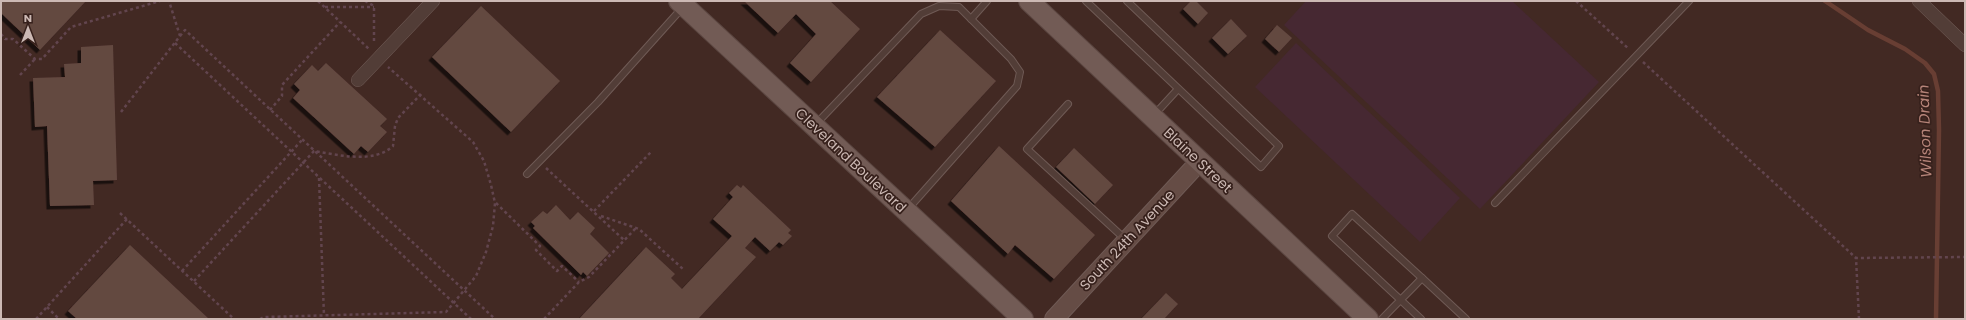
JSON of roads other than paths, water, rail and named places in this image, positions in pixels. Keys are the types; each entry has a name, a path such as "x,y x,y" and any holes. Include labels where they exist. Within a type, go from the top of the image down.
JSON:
{"main road":[{"name":"Blaine Street","path":"1029,1 1368,319"},
{"name":"Cleveland Boulevard","path":"681,3 1023,319"},
{"name":"South 24th Avenue","path":"1054,319 1200,162"}],"street":[{"path":"358,80 377,56 433,1"},
{"path":"1918,1 1965,45"}],"lane":[{"path":"971,19 987,1"},
{"path":"1086,1 1261,167 1279,146 1127,1"},
{"path":"1495,203 1689,1"},
{"path":"527,174 598,102 681,3"},
{"path":"814,126 921,14 939,6 959,7 1011,59 1020,72 1017,86 906,211"},
{"path":"1152,116 1178,89"},
{"path":"1068,104 1027,148 1126,240"},
{"path":"1421,319 1332,236 1352,214 1466,319"},
{"path":"1382,319 1422,278"}],"waterway":[{"name":"Wilson Drain","path":"1825,1 1868,30 1905,49 1925,63 1934,74 1938,91 1939,130 1936,319"}]}
